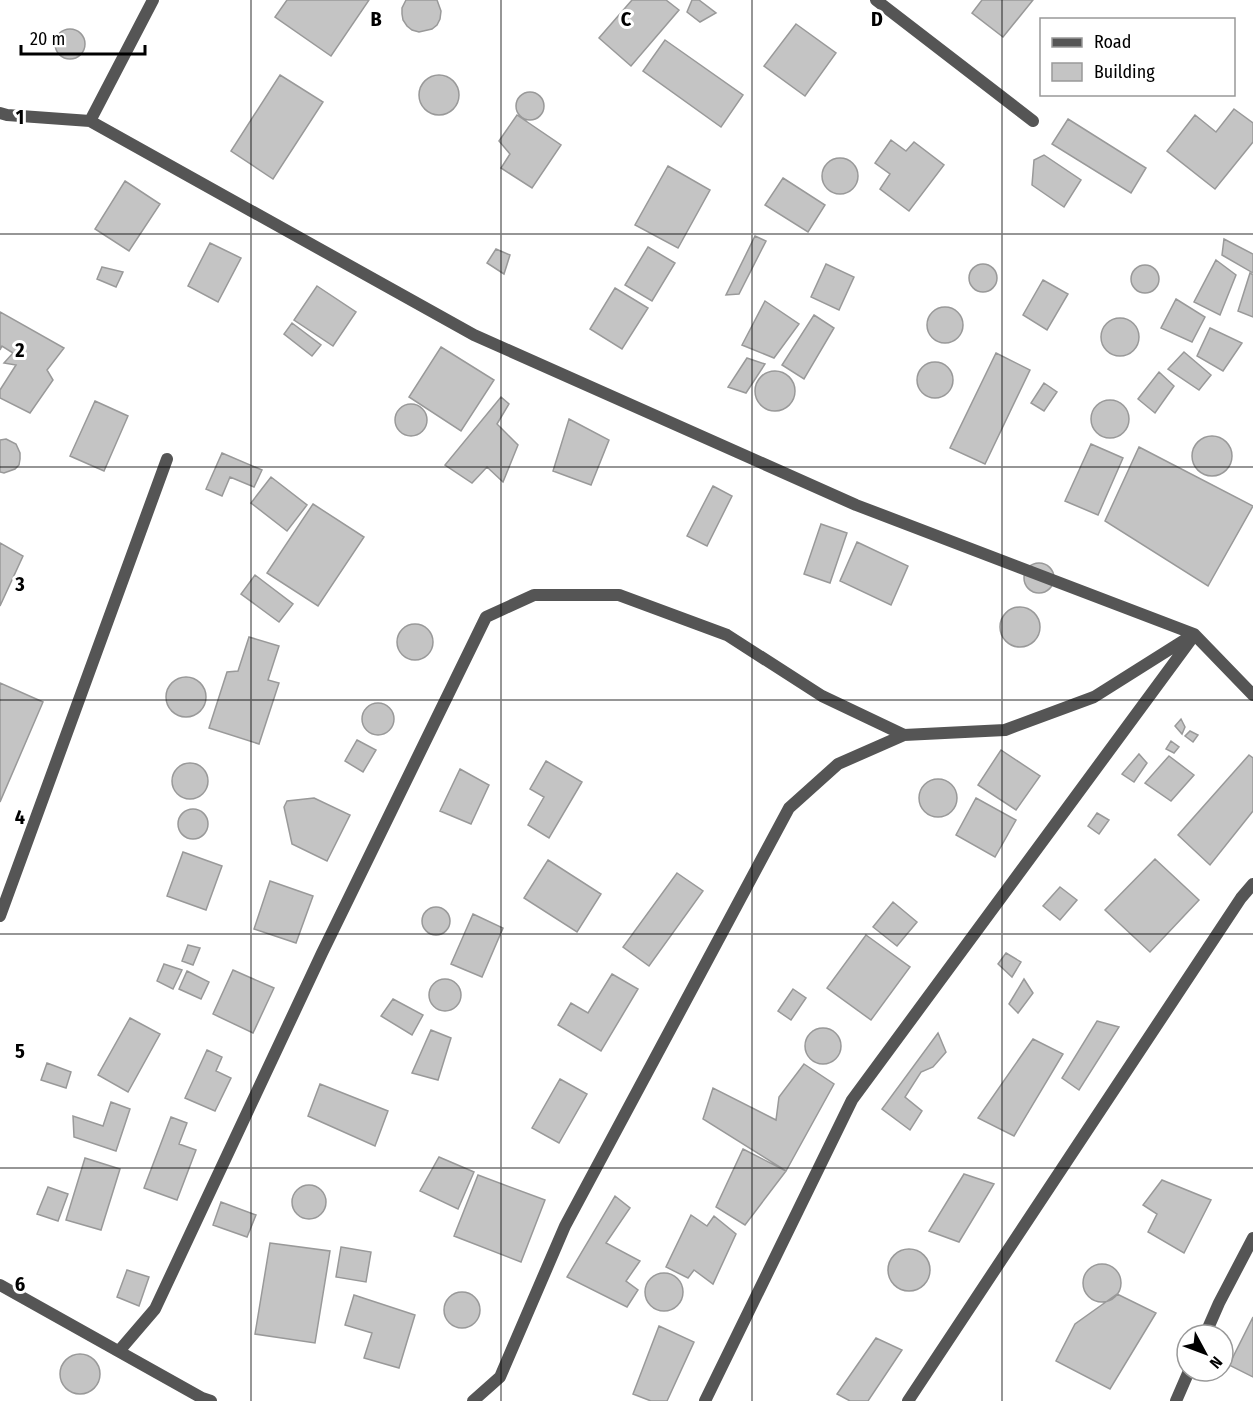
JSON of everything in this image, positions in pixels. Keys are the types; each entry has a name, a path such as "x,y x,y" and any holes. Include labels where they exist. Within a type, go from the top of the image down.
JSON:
{"street":[{"path":"90,121 153,0"},
{"path":"876,0 1033,121"},
{"path":"0,113 90,121 474,335 856,505 1194,634 1253,695"},
{"path":"0,916 167,459"},
{"path":"119,1351 155,1309 322,953 486,617 534,595 619,595 727,635 822,696 904,735"},
{"path":"473,1401 500,1377 565,1226 789,808 838,764 904,735 1005,730 1094,697 1194,634"},
{"path":"705,1401 852,1100 1194,634"},
{"path":"908,1401 1253,884"},
{"path":"1210,1323 1253,1238"},
{"path":"0,1285 211,1401"},
{"path":"1176,1401 1184,1383"}],"building":[{"path":"287,0 369,0 331,56 275,17"},
{"path":"406,0 437,0 441,11 437,25 432,29 419,32 407,26 402,14"},
{"path":"632,0 666,0 679,10 631,66 599,38"},
{"path":"692,0 699,0 716,13 700,22 687,12"},
{"path":"982,0 1033,0 1003,37 972,13"},
{"path":"796,24 836,53 805,96 764,66"},
{"path":"70,29 81,33 85,44 81,55 70,59 59,55 55,44 59,33"},
{"path":"665,40 743,95 721,127 643,71"},
{"path":"280,75 323,102 273,179 231,151"},
{"path":"439,75 453,81 459,95 453,109 439,115 425,109 419,95 425,81"},
{"path":"530,92 540,96 544,106 540,116 530,120 520,116 516,106 520,96"},
{"path":"1234,109 1253,123 1253,142 1215,189 1167,151 1195,115 1216,132"},
{"path":"517,115 561,145 532,188 501,168 510,154 499,141"},
{"path":"1068,119 1146,168 1131,193 1052,144"},
{"path":"891,140 906,151 914,142 944,165 909,211 880,189 890,174 875,163"},
{"path":"1044,155 1081,180 1064,207 1032,185 1034,160"},
{"path":"840,158 853,163 858,176 853,189 840,194 827,189 822,176 827,163"},
{"path":"668,166 710,190 678,248 635,225"},
{"path":"783,178 825,205 808,232 765,205"},
{"path":"125,181 160,204 129,251 95,229"},
{"path":"755,236 766,241 739,294 726,295"},
{"path":"1224,239 1253,254 1253,273 1222,255"},
{"path":"210,243 241,258 218,302 188,286"},
{"path":"648,247 675,263 652,301 625,285"},
{"path":"496,249 510,255 504,274 487,263"},
{"path":"1216,260 1236,275 1220,315 1194,302"},
{"path":"826,264 854,277 839,310 811,297"},
{"path":"983,264 993,268 997,278 993,288 983,292 973,288 969,278 973,268"},
{"path":"1145,265 1155,269 1159,279 1155,289 1145,293 1135,289 1131,279 1135,269"},
{"path":"102,267 123,272 116,287 97,279"},
{"path":"1250,273 1253,275 1253,317 1238,311"},
{"path":"1043,280 1068,294 1047,330 1023,315"},
{"path":"317,286 356,312 333,346 294,320"},
{"path":"615,288 648,308 622,349 590,329"},
{"path":"1176,299 1205,317 1192,342 1161,328"},
{"path":"765,301 799,324 774,358 742,345"},
{"path":"945,307 957,313 963,325 957,337 945,343 933,337 927,325 933,313"},
{"path":"0,312 64,348 47,370 53,380 30,413 0,398 0,390 16,365 4,363 13,353 2,346 0,350"},
{"path":"814,315 834,328 804,379 782,365"},
{"path":"1120,318 1134,323 1139,337 1134,351 1120,356 1106,351 1101,337 1106,323"},
{"path":"292,323 321,345 312,356 284,334"},
{"path":"1210,328 1242,343 1223,371 1197,356"},
{"path":"441,347 494,380 461,431 409,397"},
{"path":"1184,352 1211,375 1199,390 1168,369"},
{"path":"996,353 1030,370 985,464 950,448"},
{"path":"747,358 765,364 746,393 728,387"},
{"path":"935,362 948,367 953,380 948,393 935,398 922,393 917,380 922,367"},
{"path":"775,371 789,377 795,391 789,405 775,411 761,405 755,391 761,377"},
{"path":"1159,372 1174,386 1155,413 1138,399"},
{"path":"1044,383 1057,392 1044,411 1031,403"},
{"path":"501,397 509,404 497,424 518,445 503,482 487,467 472,483 445,465"},
{"path":"1110,400 1123,406 1129,419 1123,432 1110,438 1097,432 1091,419 1097,406"},
{"path":"95,401 128,416 104,471 70,456"},
{"path":"411,404 422,409 427,420 422,431 411,436 400,431 395,420 400,409"},
{"path":"569,419 609,440 591,485 553,471"},
{"path":"1212,436 1226,442 1232,456 1226,470 1212,476 1198,470 1192,456 1198,442"},
{"path":"6,439 16,444 20,459 15,469 4,473 0,472 0,440"},
{"path":"1091,444 1123,458 1098,515 1065,501"},
{"path":"1139,447 1253,506 1208,586 1105,521"},
{"path":"222,453 262,470 254,487 230,477 222,496 206,489"},
{"path":"271,477 307,505 287,531 251,503"},
{"path":"713,486 732,496 707,546 687,536"},
{"path":"313,504 364,537 318,606 267,573"},
{"path":"821,524 847,533 830,583 804,574"},
{"path":"857,542 908,566 891,605 840,581"},
{"path":"0,543 23,556 0,606"},
{"path":"1039,563 1050,567 1054,578 1050,589 1039,593 1028,589 1024,578 1028,567"},
{"path":"255,575 293,604 279,622 241,594"},
{"path":"1020,607 1028,608 1034,613 1039,619 1039,635 1034,641 1028,646 1020,647 1012,646 1006,641 1001,635 1000,627 1001,619 1006,613 1012,608"},
{"path":"415,624 428,629 433,642 428,655 415,660 402,655 397,642 402,629"},
{"path":"249,637 279,646 268,680 279,683 259,744 209,728 227,672 238,671"},
{"path":"186,677 200,683 206,697 200,711 186,717 172,711 166,697 172,683"},
{"path":"0,683 43,702 0,802"},
{"path":"378,703 389,708 394,719 389,730 378,735 367,730 362,719 367,708"},
{"path":"1181,719 1185,727 1182,734 1175,726"},
{"path":"1190,731 1198,735 1193,742 1185,736"},
{"path":"357,740 376,750 363,772 345,761"},
{"path":"1171,741 1179,747 1174,753 1166,749"},
{"path":"1001,750 1040,776 1016,810 978,785"},
{"path":"1139,754 1147,763 1134,782 1122,774"},
{"path":"1249,755 1253,758 1253,811 1210,865 1178,835"},
{"path":"1169,756 1194,775 1171,801 1145,783"},
{"path":"546,761 582,782 549,838 528,825 544,797 530,789"},
{"path":"190,763 202,769 208,781 202,793 190,799 178,793 172,781 178,769"},
{"path":"460,769 489,785 471,824 440,811"},
{"path":"938,779 952,784 957,798 952,812 938,817 924,812 919,798 924,784"},
{"path":"314,798 350,815 327,861 292,844 284,807 287,801"},
{"path":"976,798 1016,820 995,857 956,835"},
{"path":"193,809 204,813 208,824 204,835 193,839 182,835 178,824 182,813"},
{"path":"1097,813 1109,820 1099,834 1088,826"},
{"path":"183,852 222,866 206,910 167,896"},
{"path":"1155,859 1199,900 1150,952 1105,910"},
{"path":"548,860 601,894 577,932 524,898"},
{"path":"677,873 703,891 649,966 623,947"},
{"path":"270,881 313,896 296,943 254,929"},
{"path":"1060,887 1077,900 1060,920 1043,906"},
{"path":"893,902 917,922 897,946 873,927"},
{"path":"436,907 446,911 450,921 446,931 436,935 426,931 422,921 426,911"},
{"path":"473,914 503,928 482,977 451,964"},
{"path":"866,935 910,967 871,1020 827,988"},
{"path":"188,945 200,948 193,965 182,961"},
{"path":"1006,953 1021,962 1012,977 998,964"},
{"path":"164,964 182,970 173,989 157,981"},
{"path":"233,970 274,988 253,1033 213,1014"},
{"path":"187,971 209,982 201,999 179,989"},
{"path":"612,974 638,989 601,1051 558,1025 571,1003 588,1013"},
{"path":"445,979 456,984 461,995 456,1006 445,1011 434,1006 429,995 434,984"},
{"path":"1024,979 1033,993 1018,1013 1009,1004"},
{"path":"793,989 806,998 791,1020 778,1011"},
{"path":"393,999 423,1015 412,1035 381,1016"},
{"path":"130,1018 160,1034 128,1092 98,1075"},
{"path":"1097,1021 1119,1027 1079,1090 1062,1078"},
{"path":"823,1028 836,1033 841,1046 836,1059 823,1064 810,1059 805,1046 810,1033"},
{"path":"431,1030 451,1038 438,1080 412,1073"},
{"path":"938,1033 946,1052 933,1067 921,1072 905,1097 922,1111 910,1130 882,1109"},
{"path":"1033,1039 1063,1054 1014,1136 978,1118"},
{"path":"207,1050 222,1057 216,1071 231,1078 215,1111 185,1098"},
{"path":"47,1063 71,1072 66,1088 41,1080"},
{"path":"804,1064 834,1084 786,1171 703,1119 713,1088 776,1120 779,1097"},
{"path":"560,1079 587,1094 559,1143 532,1128"},
{"path":"320,1084 388,1111 375,1146 308,1116"},
{"path":"111,1102 130,1109 116,1151 74,1137 73,1116 103,1126"},
{"path":"171,1117 187,1123 179,1144 196,1150 177,1200 144,1188"},
{"path":"743,1149 786,1171 745,1225 716,1207"},
{"path":"439,1157 474,1172 458,1209 420,1191"},
{"path":"85,1158 120,1169 101,1230 66,1220"},
{"path":"964,1174 994,1184 959,1242 929,1231"},
{"path":"478,1175 545,1200 521,1262 454,1236"},
{"path":"1162,1180 1211,1200 1184,1253 1148,1232 1157,1214 1143,1205"},
{"path":"309,1185 321,1190 326,1202 321,1214 309,1219 297,1214 292,1202 297,1190"},
{"path":"48,1187 68,1194 58,1221 37,1214"},
{"path":"615,1196 630,1208 606,1243 640,1261 626,1281 638,1290 627,1307 567,1277"},
{"path":"221,1202 256,1215 247,1237 213,1225"},
{"path":"691,1215 707,1226 714,1216 736,1234 713,1284 694,1270 688,1278 666,1267"},
{"path":"270,1243 330,1251 315,1343 255,1334"},
{"path":"341,1247 371,1252 366,1282 336,1277"},
{"path":"909,1249 924,1255 930,1270 924,1285 909,1291 894,1285 888,1270 894,1255"},
{"path":"1102,1264 1115,1270 1121,1283 1115,1296 1102,1302 1089,1296 1083,1283 1089,1270"},
{"path":"127,1270 149,1277 139,1306 117,1297"},
{"path":"664,1273 678,1278 683,1292 678,1306 664,1311 650,1306 645,1292 650,1278"},
{"path":"462,1292 475,1297 480,1310 475,1323 462,1328 449,1323 444,1310 449,1297"},
{"path":"1117,1294 1156,1313 1110,1389 1056,1361 1075,1324"},
{"path":"354,1295 415,1315 399,1368 364,1358 372,1333 345,1325"},
{"path":"1253,1317 1253,1377 1235,1368 1235,1353"},
{"path":"659,1326 694,1342 667,1401 651,1401 633,1394"},
{"path":"876,1338 902,1350 868,1401 850,1401 837,1394"},
{"path":"80,1354 94,1360 100,1374 94,1388 80,1394 66,1388 60,1374 66,1360"}]}
